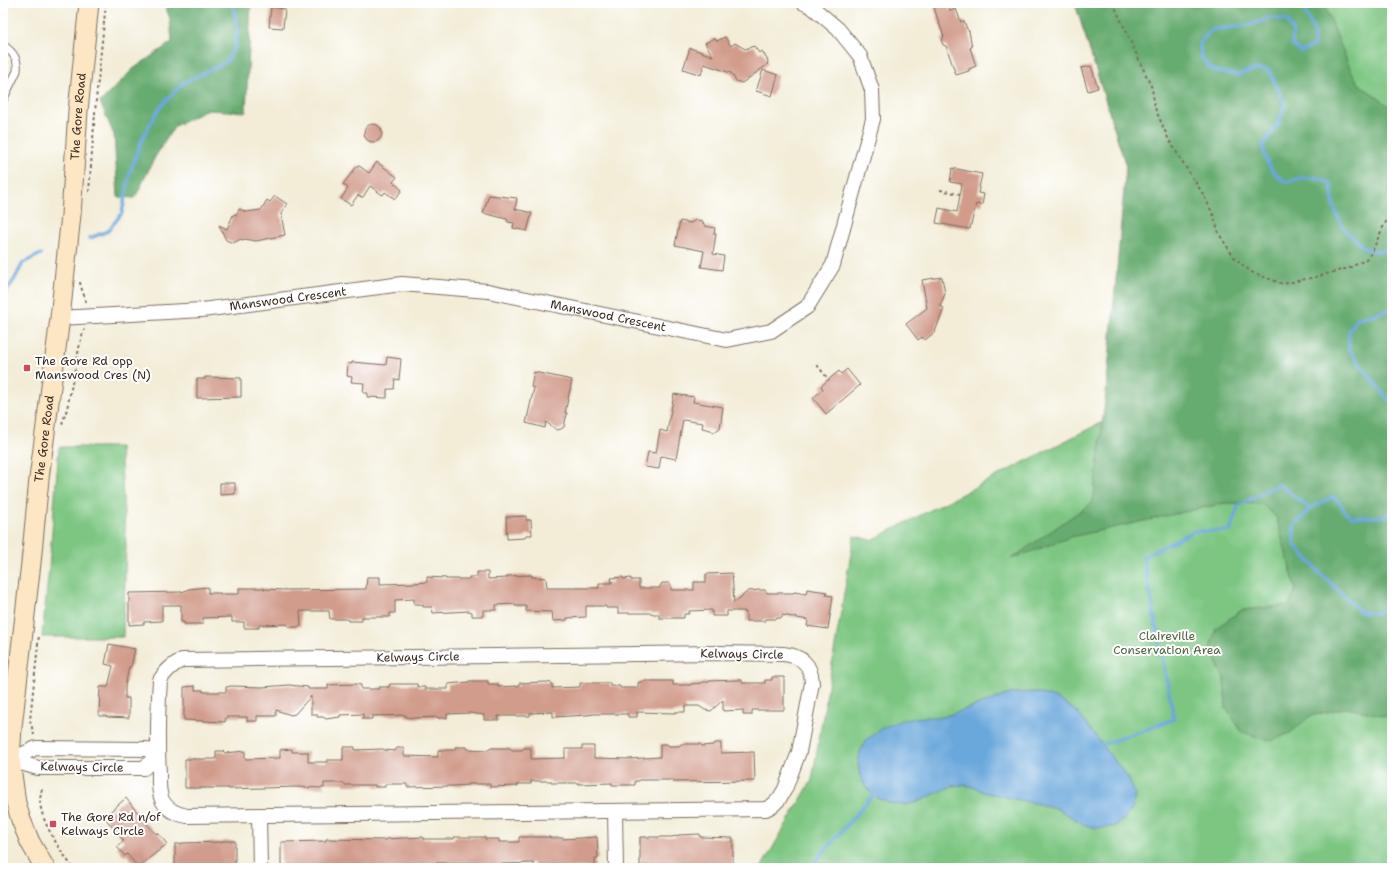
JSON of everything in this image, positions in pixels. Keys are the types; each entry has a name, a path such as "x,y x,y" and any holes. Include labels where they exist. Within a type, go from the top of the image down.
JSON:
{"main road":[{"name":"The Gore Road","path":"45,868 30,842 21,820 16,803 10,760 12,727 39,478 60,318 71,215 78,111 89,3"}],"street":[{"name":"Manswood Crescent","path":"60,318 202,310 402,284 488,291 727,340 771,331 807,307 833,265 873,119 872,90 860,56 838,28 811,6 804,3"},
{"name":"Kelways Circle","path":"708,653 793,655 801,659 808,666 812,683 800,745 785,789 780,800 773,806 758,810 615,811 187,816 177,814 168,809 162,801 159,790 158,755 160,680 165,671 173,664 182,660 708,653"},
{"name":"Kelways Circle","path":"10,760 36,748 146,749 158,755"},
{"name":"Kelways Circle","path":"10,760 38,768 144,768 158,755"},
{"path":"615,811 616,868"},
{"path":"259,815 260,868"}],"lane":[{"path":"3,45 10,50 18,66 15,76 3,100"}],"path":[{"path":"89,194 96,100 106,3"},
{"path":"1113,3 1152,88 1155,108 1168,138 1203,194 1213,214 1219,234 1234,257 1251,272 1283,284 1349,268 1366,260 1371,254 1384,225 1392,213"},
{"path":"940,190 960,194"},
{"path":"81,277 81,290 86,301"},
{"path":"61,430 67,409 80,343 84,333"},
{"path":"816,365 829,380"},
{"path":"34,735 30,720 39,633"},
{"path":"42,789 40,802 46,822 59,847 73,868"}],"green space":[{"path":"164,3 251,3 246,112 207,110 175,126 155,157 135,198 118,197 114,135 100,102 133,69 172,42 170,19"},
{"name":"Claireville Conservation Area","path":"1075,3 1392,3 1392,868 761,868 812,780 854,536 872,540 1112,417 1126,166"},
{"path":"1075,3 1324,3 1351,71 1359,84 1392,108 1392,177 1385,209 1390,229 1392,231 1392,717 1345,708 1310,716 1290,733 1271,741 1242,732 1226,708 1224,679 1210,648 1216,628 1242,610 1289,605 1296,589 1276,517 1262,504 1225,503 1071,537 1011,559 1093,502 1106,393 1126,166"},
{"path":"59,447 120,447 126,546 123,637 42,637"}],"water":[{"path":"1035,692 1058,699 1077,712 1128,778 1135,793 1134,803 1130,812 1115,826 1095,828 1085,825 1056,808 983,792 974,787 963,785 952,786 918,802 904,805 889,803 876,797 866,788 860,776 858,764 860,752 865,741 882,728 902,720 924,717 943,717 1013,693"}],"building":[{"path":"948,4 950,11 956,9 961,22 964,21 969,31 972,47 970,48 976,66 969,69 969,71 956,75 946,46 943,45 941,40 944,37 934,8"},
{"path":"271,7 285,9 283,28 269,27"},
{"path":"725,37 731,46 735,43 745,49 754,46 759,53 762,51 768,61 767,65 742,83 736,81 731,73 704,64 701,75 683,69 690,48 713,56 705,43 715,38 717,41"},
{"path":"1091,66 1098,88 1088,91 1081,68"},
{"path":"763,70 778,75 772,96 756,91"},
{"path":"373,124 379,127 382,133 379,139 373,142 367,139 364,133 367,127"},
{"path":"377,162 397,177 393,182 402,190 395,199 385,192 383,195 381,194 370,186 363,197 358,195 351,205 341,199 348,188 343,184 358,165 369,173"},
{"path":"952,168 982,174 978,193 984,194 982,205 976,204 970,229 936,223 939,208 957,212 962,184 950,182"},
{"path":"489,195 517,198 515,209 532,213 527,231 513,228 514,223 508,222 507,219 483,213"},
{"path":"275,196 287,204 281,214 285,235 256,241 241,239 233,243 226,240 219,225 227,229 233,215 237,214 239,209 246,212 261,210 267,200 270,202"},
{"path":"695,220 702,221 705,226 715,228 714,234 716,234 713,254 724,256 722,270 701,267 704,251 675,245 680,221 691,223"},
{"path":"942,277 945,294 940,306 944,308 935,332 925,340 922,337 918,340 906,324 927,308 922,280"},
{"path":"387,357 401,359 399,380 395,379 394,389 387,389 387,398 367,397 368,393 363,393 364,383 351,382 352,377 347,376 348,363 352,364 352,362 386,365"},
{"path":"847,369 860,385 826,414 813,398 823,389 821,386 839,371 841,374"},
{"path":"534,372 572,380 565,413 567,413 564,427 561,429 557,430 546,422 545,428 526,423 534,388 531,387"},
{"path":"205,377 241,378 241,397 197,398 197,379 205,379"},
{"path":"674,394 694,397 693,402 723,407 720,428 713,433 711,430 702,428 703,423 683,420 676,459 661,456 659,469 645,467 648,452 656,453 660,430 667,432"},
{"path":"220,483 235,483 235,494 220,495"},
{"path":"526,516 526,520 531,520 532,535 526,535 525,538 507,539 506,517"},
{"path":"477,572 488,572 488,579 507,578 507,576 532,575 532,577 546,578 547,588 599,588 599,583 612,583 611,578 623,577 623,579 631,578 631,580 639,580 639,588 660,588 662,583 669,583 671,590 694,590 694,582 706,582 706,574 732,573 734,603 748,591 759,590 765,590 767,593 794,592 806,594 807,589 827,592 826,595 833,596 828,629 807,626 808,620 782,615 782,618 765,619 765,621 746,621 745,611 727,611 727,616 712,616 712,610 689,611 689,614 684,614 684,618 659,618 659,614 618,613 618,608 606,608 606,606 586,606 586,617 567,618 567,620 553,621 552,612 526,611 526,606 515,606 515,604 496,605 496,610 483,610 483,616 472,616 472,612 469,611 433,613 432,607 423,607 423,605 420,604 414,604 414,599 395,600 395,613 390,613 390,617 362,617 362,621 330,619 329,611 300,611 301,626 298,627 289,627 287,624 259,625 259,628 244,628 244,622 232,622 232,617 203,618 203,624 184,624 184,622 181,622 181,605 162,605 162,621 129,625 129,593 181,592 188,589 208,587 208,593 220,594 239,594 239,588 284,590 366,589 367,577 380,577 380,584 414,583 427,582 427,577 469,579 469,577 477,577"},
{"path":"109,644 135,649 125,686 125,698 129,698 129,718 99,716 100,687 108,687 113,666 105,664"},
{"path":"772,677 784,677 784,710 752,710 752,715 743,715 743,710 723,711 723,700 711,711 705,710 699,706 685,706 685,712 637,712 637,717 628,717 628,714 594,714 553,717 553,712 530,713 530,716 498,716 499,720 484,720 484,715 470,713 447,714 447,718 413,718 406,717 406,715 372,716 372,719 363,719 363,714 340,715 340,717 326,719 323,717 317,717 317,714 311,714 311,696 295,714 291,715 276,710 276,716 257,716 257,721 247,721 247,717 226,717 225,722 184,720 184,687 195,686 195,690 203,690 203,692 226,692 226,687 231,686 263,687 289,685 308,687 308,689 328,689 328,685 356,684 361,685 361,689 379,689 379,687 389,687 390,684 417,684 418,687 425,687 425,689 448,689 448,684 469,681 488,681 488,684 498,684 498,687 519,686 519,683 546,682 552,683 552,688 580,687 580,683 610,683 610,686 620,686 620,688 638,688 638,683 644,681 673,681 673,685 691,685 709,681 736,680 742,680 742,683 765,683 765,680 772,680"},
{"path":"714,743 721,743 721,753 754,752 755,781 673,782 673,780 639,780 635,781 635,785 612,785 612,783 579,784 551,783 551,781 531,781 531,784 518,784 518,786 490,787 490,784 407,787 407,784 385,784 385,787 375,787 375,785 344,785 344,783 324,783 324,788 185,788 185,759 216,759 216,751 223,751 225,753 245,751 245,759 280,758 280,750 292,749 292,752 308,752 308,762 327,762 327,760 343,760 343,747 355,747 355,750 383,749 395,751 397,748 404,748 404,756 438,757 438,750 455,750 455,747 488,750 491,748 510,748 512,750 522,750 524,748 531,748 531,759 565,758 565,749 582,749 582,746 594,746 594,758 629,759 660,757 660,744 679,746 681,744 700,744 702,746 713,745"},
{"path":"126,798 146,823 156,834 158,833 167,844 138,867 127,854 125,856 117,847 124,841 104,817"},
{"path":"700,834 700,837 733,838 733,868 704,868 704,865 684,866 684,864 640,866 640,837 671,837 678,835"},
{"path":"423,837 423,839 454,839 454,837 485,837 485,839 499,839 499,842 519,842 519,837 550,837 563,839 597,837 598,858 595,858 595,867 534,868 534,863 500,864 500,868 471,868 471,863 436,863 436,868 281,868 281,842 326,841 326,839 386,840"},
{"path":"235,841 235,868 175,868 175,844"}],"waterway":[{"path":"90,238 108,231 122,213 130,172 143,137 160,107 183,83 226,62 235,47 238,28 232,3"},
{"path":"1306,3 1306,14 1314,31 1314,46 1301,52 1292,45 1293,32 1287,20 1270,18 1250,25 1211,30 1200,43 1201,57 1208,66 1215,71 1237,75 1256,69 1269,70 1285,104 1279,123 1263,145 1265,157 1273,171 1286,182 1301,178 1320,178 1331,185 1334,208 1344,229 1364,248 1380,252 1392,244"},
{"path":"3,296 23,263 41,254"},
{"path":"1392,309 1357,319 1349,331 1349,350 1392,404"},
{"path":"1099,746 1174,719 1143,557 1194,531 1230,531 1238,506 1279,484 1310,509"},
{"path":"1392,514 1382,517 1352,517 1346,513 1340,503 1332,497 1310,509 1294,526 1294,544 1319,572 1362,613 1380,613 1391,600 1392,589"},
{"path":"810,868 871,797 878,794"}],"place":[{"name":"The Gore Rd opp Manswood Cres (N)","path":"27,368"},
{"name":"The Gore Rd n/of Kelways Circle","path":"53,824"}]}
